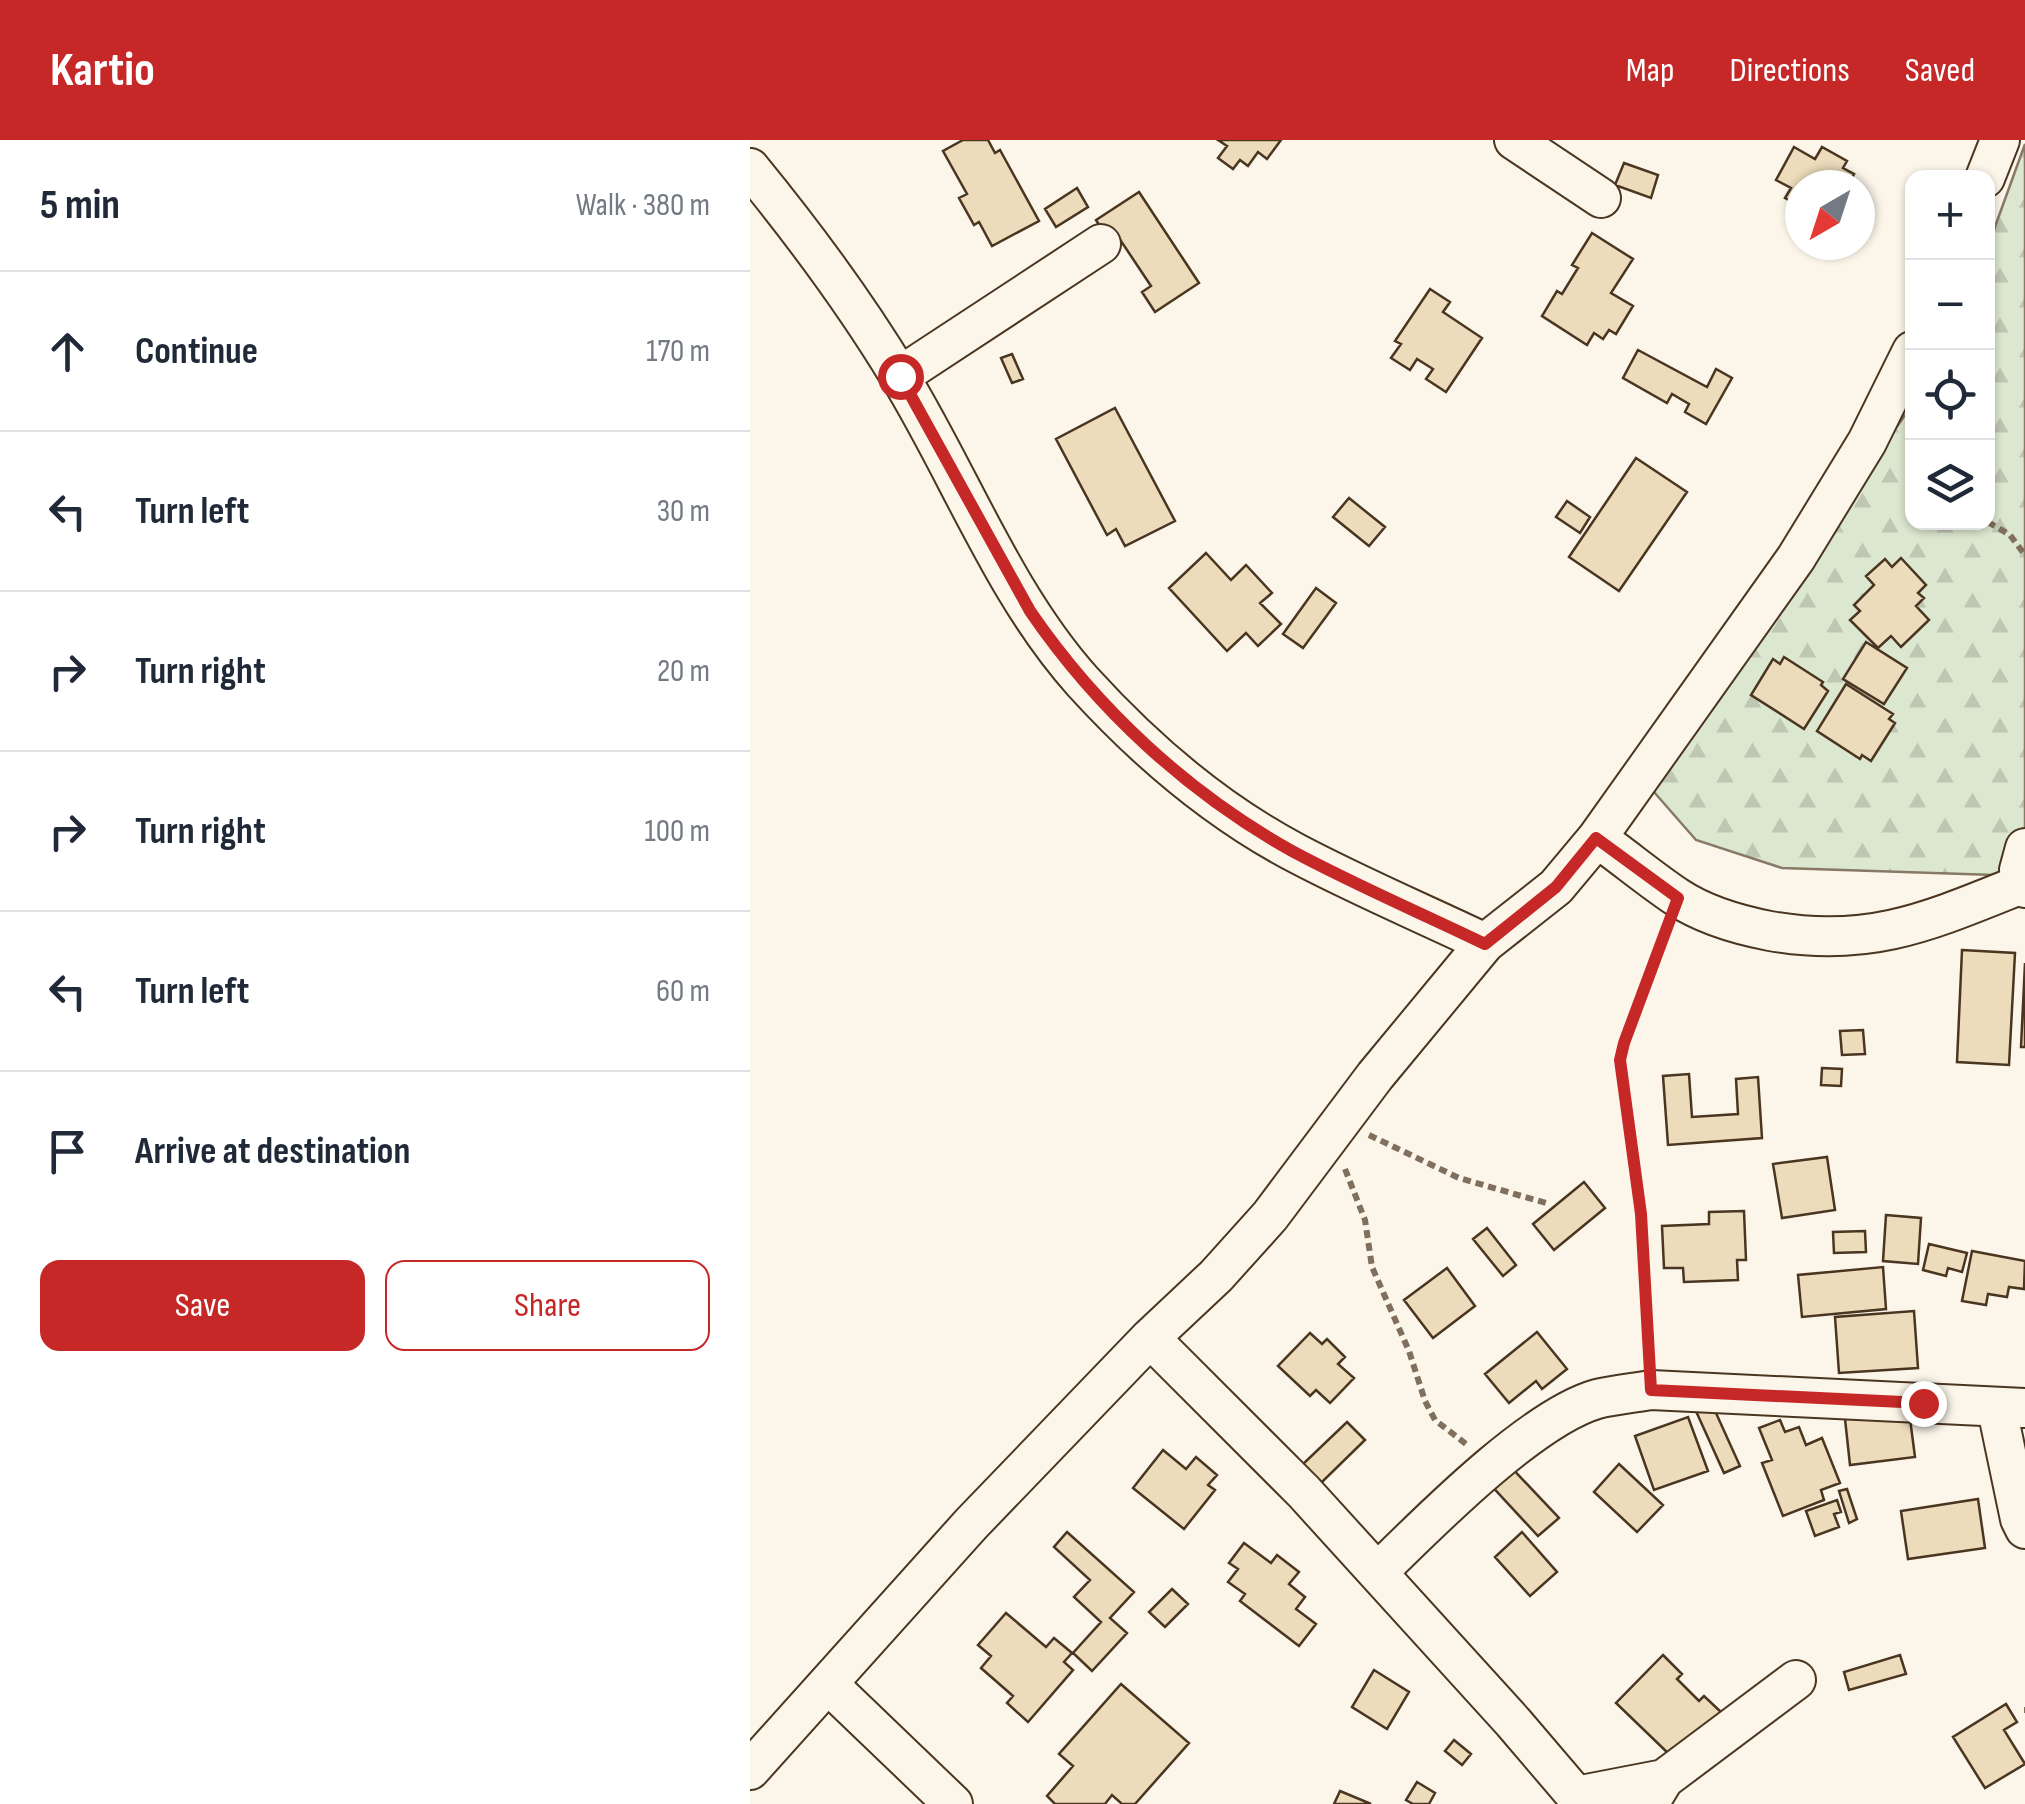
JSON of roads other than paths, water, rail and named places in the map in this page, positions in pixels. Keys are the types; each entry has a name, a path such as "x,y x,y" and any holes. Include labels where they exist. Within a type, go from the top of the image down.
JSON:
{"street":[{"path":"1514,140 1601,198"},
{"path":"1989,170 2000,140"},
{"path":"750,168 900,376 1030,611 1081,680 1132,733 1184,778 1291,850 1485,944"},
{"path":"900,376 1100,244"},
{"path":"750,1770 970,1524 1150,1338 1216,1276 1270,1216 1334,1130 1485,944 1556,887 1596,838 1796,558 1867,442 1905,364"},
{"path":"1596,838 1678,898 1748,927 1823,938 1856,938 1953,914 2024,874"},
{"path":"1150,1338 1304,1492 1580,1800 1657,1792 1796,1680"},
{"path":"1378,1572 1449,1502 1564,1414 1595,1400 1651,1390 2011,1409 2020,1519 2025,1529"},
{"path":"829,1686 952,1804"}]}
